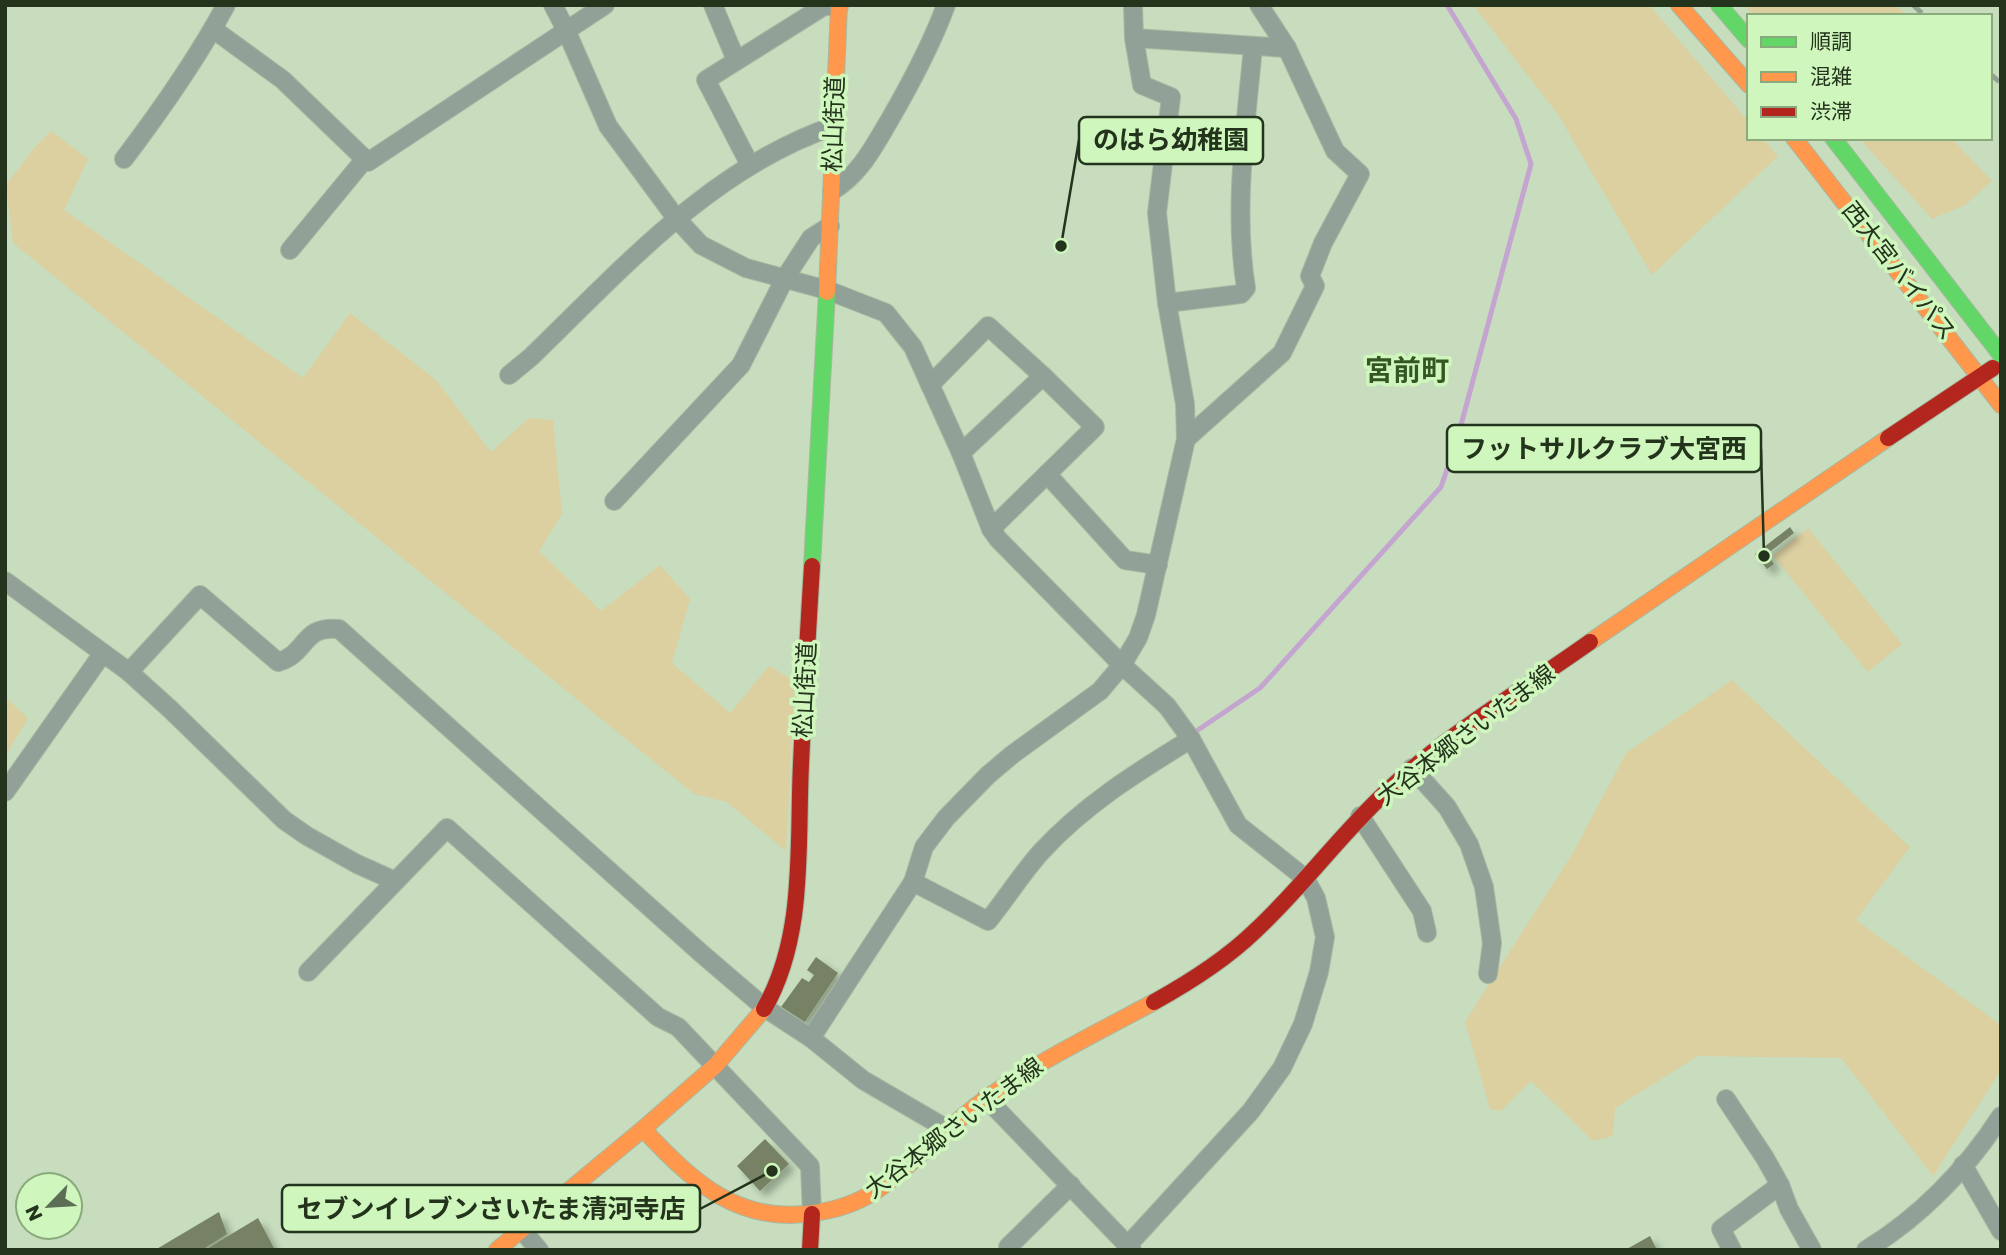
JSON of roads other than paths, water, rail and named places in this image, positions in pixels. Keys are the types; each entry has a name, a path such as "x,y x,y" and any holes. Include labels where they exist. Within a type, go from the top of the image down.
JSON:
{"main road":[{"name":"松山街道","path":"497,1250 716,1065 765,1007 785,964 794,914 832,191 839,5"},
{"path":"1679,5 1747,83"},
{"path":"1719,5 1747,38"},
{"name":"西大宮バイパス","path":"1796,140 2001,405"},
{"name":"西大宮バイパス","path":"1835,140 2001,355"},
{"name":"大谷本郷さいたま線","path":"643,1129 686,1173 712,1194 747,1211 777,1215 812,1214 843,1207 872,1193 894,1178 947,1129 1022,1072 1201,974 1259,929 1360,816 1412,768 1612,626 2001,363"},
{"path":"810,1250 812,1214"}],"street":[{"path":"124,159 151,124 226,5"},
{"path":"552,5 566,30 608,126 676,218 701,245 746,268 827,289 886,313 912,347 961,453 990,529 1122,665 1167,706 1191,739 1238,825 1305,878 1316,898 1325,937 1319,972 1303,1024 1282,1068 1251,1111 1131,1247 986,1098"},
{"path":"213,29 283,80 368,162 605,5"},
{"path":"713,5 736,60"},
{"path":"750,165 706,80 824,6 839,5"},
{"path":"832,191 845,183 862,165 914,78 946,5"},
{"path":"811,1038 913,882 924,847 946,818 1013,754 1100,691 1122,665 1138,638 1146,615 1186,439 1185,404 1167,303 1157,213 1171,97 1142,85 1134,38 1133,5"},
{"path":"1186,439 1282,353 1315,286 1310,276 1323,243 1360,174 1335,151 1287,48 1259,5"},
{"path":"1134,38 1287,48"},
{"path":"1167,303 1241,295 1246,288 1241,255 1241,188 1253,46"},
{"path":"509,374 531,357 676,218 750,165 814,132 834,126"},
{"path":"290,250 366,159"},
{"path":"614,502 741,365 785,278 811,238 830,226"},
{"path":"930,385 988,326 1095,427 990,529"},
{"path":"961,453 1043,376"},
{"path":"1047,474 1125,560 1158,565"},
{"path":"5,581 129,672 284,820 347,858 395,881"},
{"path":"129,672 200,596 278,662 289,659 311,636 323,628 339,629 702,954 765,1007 811,1038 863,1080 947,1129"},
{"path":"5,792 103,653"},
{"path":"913,882 988,921 1040,853 1078,817 1118,785 1191,739"},
{"path":"1412,768 1447,807 1469,844 1484,887 1492,943 1488,974"},
{"path":"1360,816 1422,911 1427,933"},
{"path":"307,972 447,828 658,1017 678,1027 716,1065 810,1167 812,1214"},
{"path":"1726,1100 1765,1158 1812,1250"},
{"path":"1866,1250 1932,1200 1984,1142 2001,1115"},
{"path":"1963,1165 2001,1231"},
{"path":"1008,1247 1071,1185"},
{"path":"1732,1250 1721,1229 1780,1185"},
{"path":"521,1229 539,1250"}],"waterway":[{"path":"1198,730 1260,688 1441,487 1457,440 1531,164 1516,119 1447,5"}],"railway":[{"path":"1913,5 1923,14"},
{"path":"1992,76 2001,83"}],"place":[{"name":"のはら幼稚園","path":"1061,246"},
{"name":"フットサルクラブ大宮西","path":"1764,556"},
{"name":"セブンイレブンさいたま清河寺店","path":"772,1171"}],"district":[{"name":"宮前町","path":"1407,370"}]}
